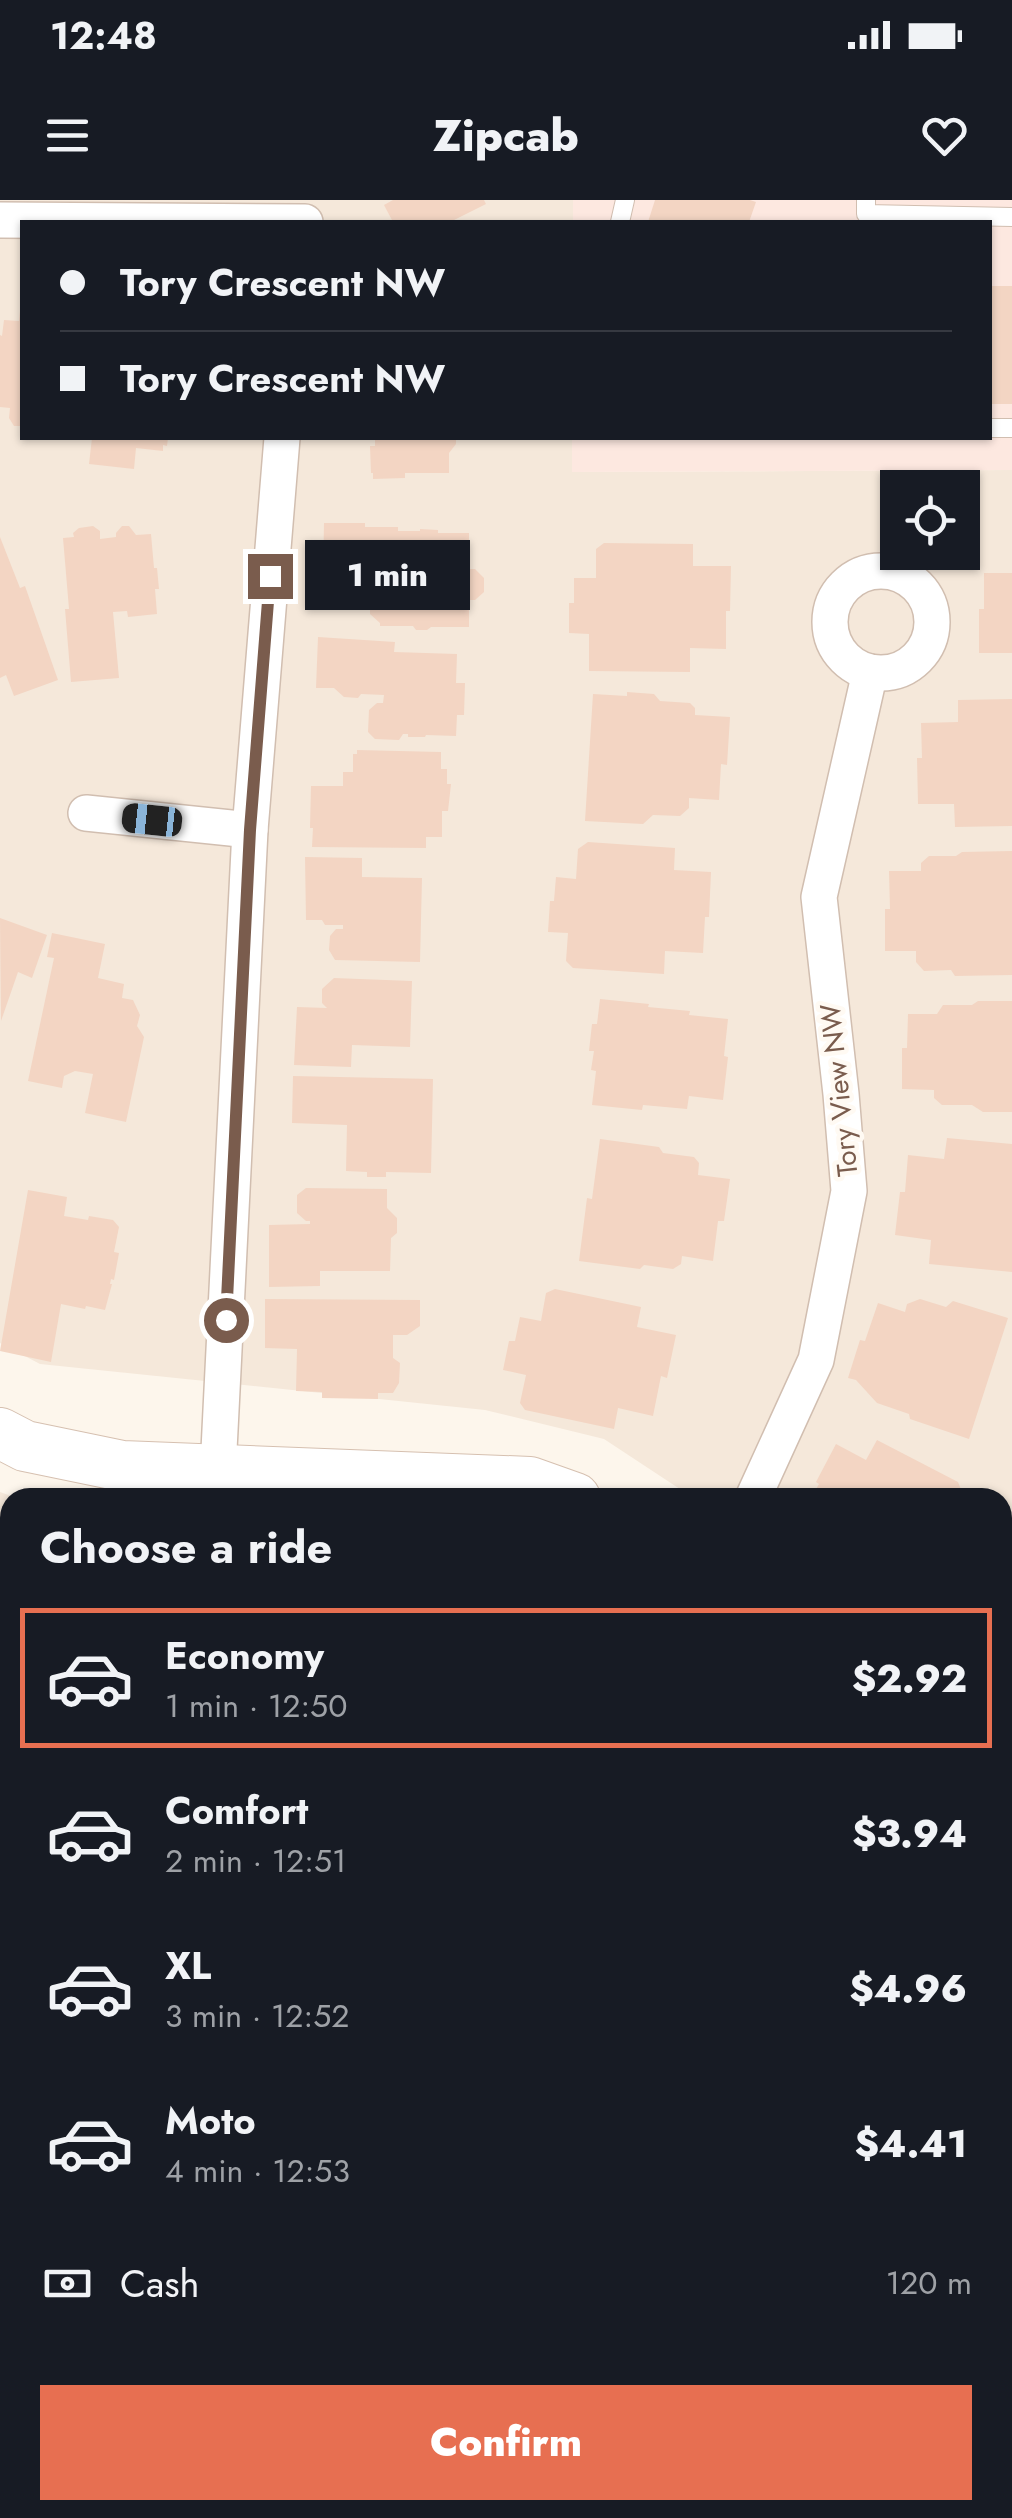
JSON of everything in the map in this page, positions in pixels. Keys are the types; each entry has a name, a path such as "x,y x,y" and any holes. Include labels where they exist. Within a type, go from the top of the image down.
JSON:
{"street":[{"path":"218,1470 250,830 282,440"},
{"name":"Tory View NW","path":"758,1488 816,1360 849,1191 819,897 870,672"},
{"path":"86,813 250,830"},
{"path":"0,1434 25,1446 122,1466 530,1482 546,1488"}],"lane":[{"path":"863,215 1012,217"}],"shaded area":[{"path":"0,200 573,200 573,220 20,220 20,440 572,440 573,472 880,471 880,570 980,570 980,470 1012,470 1012,1488 678,1488 604,1439 485,1410 40,1364 0,1343"},
{"path":"573,200 1012,200 1012,470 572,472 572,440 992,440 992,220 573,220"}],"building":[{"path":"393,200 484,200 486,204 454,220 392,220 384,205"},
{"path":"655,200 756,202 750,220 649,220"},
{"path":"992,286 1012,286 1012,404 992,404"},
{"path":"20,311 20,426 14,426 9,418 10,408 0,407 0,335 4,320 19,321"},
{"path":"92,440 168,440 163,451 136,448 134,469 89,464"},
{"path":"375,440 456,440 449,453 449,473 405,473 405,478 373,479 370,446 375,446"},
{"path":"324,523 469,533 469,569 475,569 484,578 484,592 469,600 469,627 416,630 413,626 380,626 370,614 370,603 380,594 380,582 356,582 347,574 323,574"},
{"path":"93,526 100,531 100,539 116,537 122,526 129,526 136,535 151,534 159,589 155,589 157,614 128,617 127,611 113,612 119,678 71,682 63,538 74,537 79,528"},
{"path":"0,537 20,588 25,586 58,680 14,696 6,675 0,678"},
{"path":"604,543 693,544 693,566 731,566 726,649 690,648 690,672 589,671 589,634 569,633 569,603 574,603 574,578 596,578 596,549"},
{"path":"984,573 1012,573 1012,653 979,653"},
{"path":"318,637 395,642 394,652 457,654 456,683 465,683 464,715 457,715 456,736 403,734 399,740 375,739 368,732 369,710 383,703 384,695 344,697 334,688 316,688"},
{"path":"627,692 654,694 660,701 690,703 695,715 730,717 727,765 721,764 719,800 689,798 689,808 680,816 653,815 643,824 585,821 593,694 627,696"},
{"path":"1012,699 1012,826 955,827 954,804 918,804 921,723 958,722 958,700"},
{"path":"357,750 441,752 441,769 447,769 447,784 451,784 448,811 442,811 442,837 426,837 426,848 312,847 311,786 343,786 343,772 353,772 353,754"},
{"path":"588,842 675,848 674,870 711,872 703,953 665,951 664,974 573,968 566,961 568,933 548,932 550,901 554,901 556,877 576,879 578,849"},
{"path":"1012,851 1012,975 955,976 951,970 924,971 916,962 916,951 885,951 889,871 921,871 921,863 929,856"},
{"path":"305,857 362,858 362,877 422,878 420,962 335,960 329,950 330,936 336,929 343,929 343,925 306,920"},
{"path":"0,918 47,935 32,978 18,972 1,1021"},
{"path":"52,933 105,944 98,978 124,984 122,998 133,1000 140,1015 137,1026 144,1037 126,1122 85,1113 93,1074 75,1071 64,1076 62,1088 28,1081 54,958 47,957"},
{"path":"334,978 412,981 410,1047 352,1045 351,1067 294,1065 297,1007 327,1008 322,1003 322,989"},
{"path":"600,999 728,1019 723,1100 689,1096 687,1109 592,1105 596,1071 591,1070 594,1051 589,1051"},
{"path":"978,1001 1012,1001 1012,1112 942,1105 934,1098 934,1090 902,1089 902,1048 907,1048 908,1014 937,1014 943,1005 972,1005"},
{"path":"293,1076 433,1079 431,1173 386,1172 386,1177 367,1177 367,1172 346,1171 347,1125 292,1123"},
{"path":"947,1138 1012,1144 1012,1272 929,1264 931,1240 895,1235 908,1155 944,1159"},
{"path":"600,1139 659,1147 663,1153 694,1157 699,1163 698,1175 730,1179 724,1221 718,1221 713,1261 682,1256 681,1264 673,1269 644,1265 640,1269 579,1261"},
{"path":"306,1188 387,1189 387,1208 397,1218 397,1233 391,1238 390,1271 320,1271 320,1286 269,1287 269,1225 310,1224 297,1213 297,1195"},
{"path":"28,1190 67,1197 64,1216 113,1220 119,1227 114,1252 119,1253 105,1310 61,1304 51,1362 0,1351"},
{"path":"555,1289 641,1307 637,1327 676,1335 667,1378 661,1376 653,1416 618,1408 614,1429 525,1410 520,1403 526,1375 503,1370 509,1341 515,1341 520,1317 541,1321 546,1293"},
{"path":"265,1299 420,1300 420,1326 407,1335 393,1335 393,1358 400,1363 399,1383 393,1393 378,1393 378,1399 322,1398 322,1392 296,1391 297,1349 265,1348"},
{"path":"920,1299 946,1307 953,1301 1008,1318 969,1439 877,1403 856,1380 848,1378 878,1303 905,1312 907,1304"},
{"path":"877,1440 958,1482 960,1488 817,1488 816,1482 836,1444 866,1460"}],"route":[{"path":"226,1320 250,830 270,576"}]}
